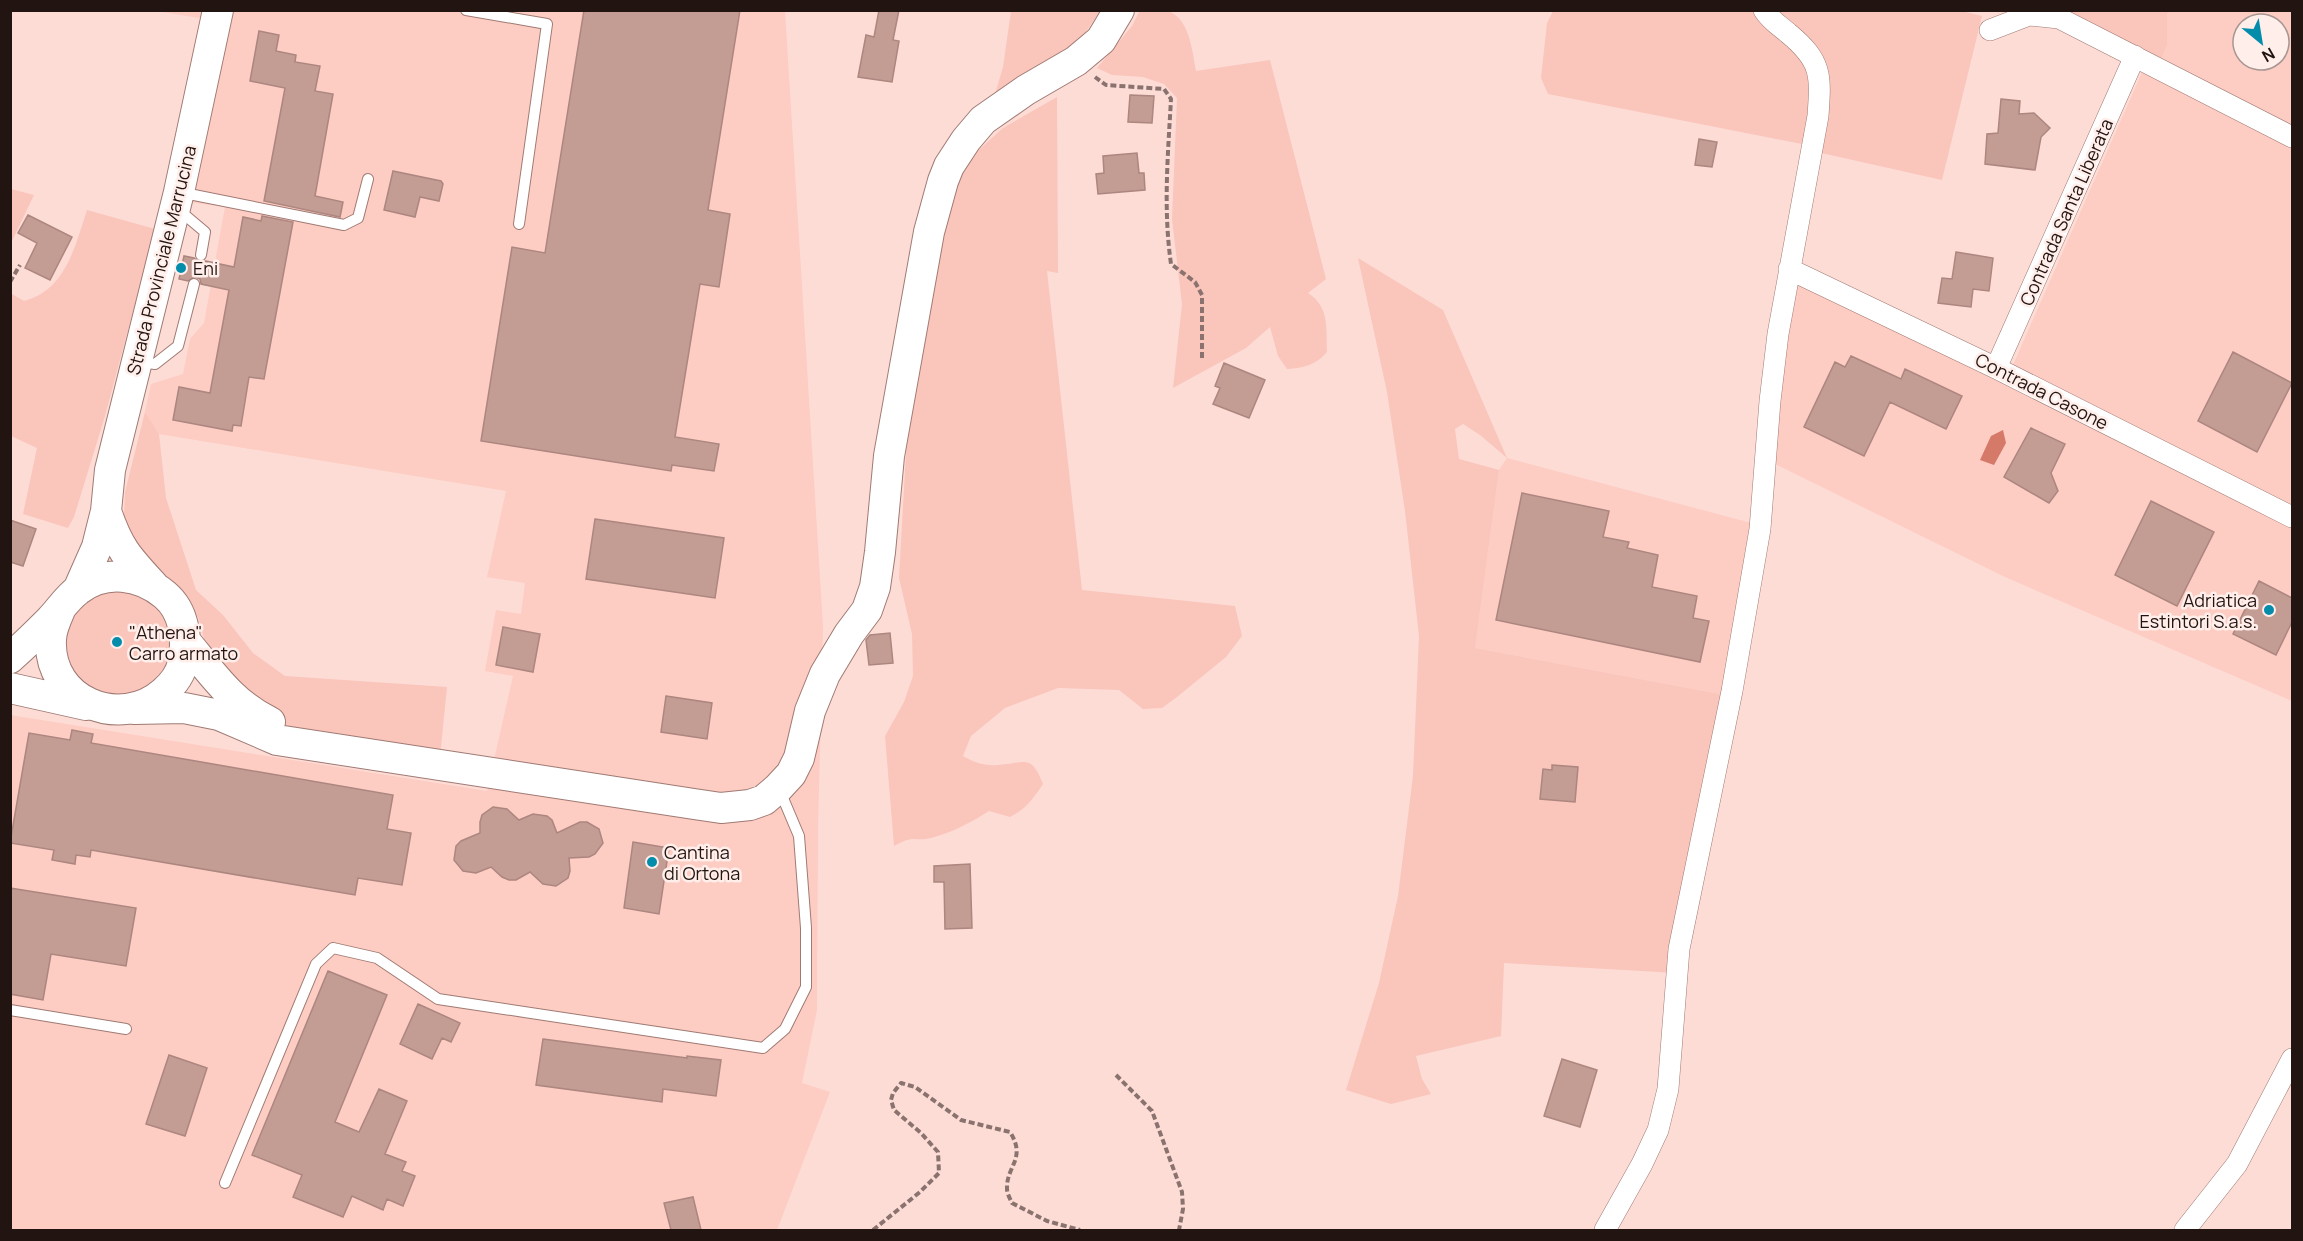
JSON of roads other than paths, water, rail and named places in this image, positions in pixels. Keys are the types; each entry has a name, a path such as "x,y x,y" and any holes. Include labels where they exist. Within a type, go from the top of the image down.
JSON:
{"main road":[{"name":"Strada Provinciale Marrucina","path":"60,610 97,547 106,511 110,470 176,202 218,10"},
{"path":"15,691 117,711 184,708 219,715 277,740 721,808 750,805 764,800 791,774 799,758 810,711 825,674 849,634 867,610 876,576 889,456 929,232 943,181 966,140 993,112 1076,61 1101,40 1119,10"},
{"name":"Strada Provinciale Marrucina","path":"106,511 113,533 123,552 153,585"},
{"path":"10,658 95,580 115,576 135,578 153,585 171,599 182,619 186,642 183,664 172,685 155,700 134,709"},
{"path":"10,639 60,610"},
{"path":"60,610 51,639 56,669 73,693 100,708"},
{"path":"186,642 222,687 256,716 321,746"}],"street":[{"path":"1605,1230 1658,1130 1668,1089 1679,949 1732,691 1760,529 1770,401 1778,334 1818,116 1820,83 1814,58 1768,17 1764,10"},
{"path":"1990,30 2029,15 2059,18 2292,136"},
{"name":"Contrada Santa Liberata","path":"1996,368 2135,56"},
{"name":"Contrada Casone","path":"1789,269 1996,368 2292,518"},
{"path":"2185,1230 2237,1164 2292,1059"}],"lane":[{"path":"466,10 547,24 519,224"},
{"path":"176,202 344,225 358,218 368,178"},
{"path":"176,202 186,216 205,232 201,255"},
{"path":"137,361 155,364 178,346 194,284"},
{"path":"225,1183 316,964 333,948 377,958 438,999 763,1048 785,1029 806,987 806,928 799,836 778,788"},
{"path":"10,1010 126,1029"}],"place":[{"name":"Eni","path":"181,268"},
{"name":"Adriatica Estintori S.a.s.","path":"2269,610"},
{"name":"\"Athena\" Carro armato","path":"117,642"},
{"name":"Cantina di Ortona","path":"652,862"}]}
